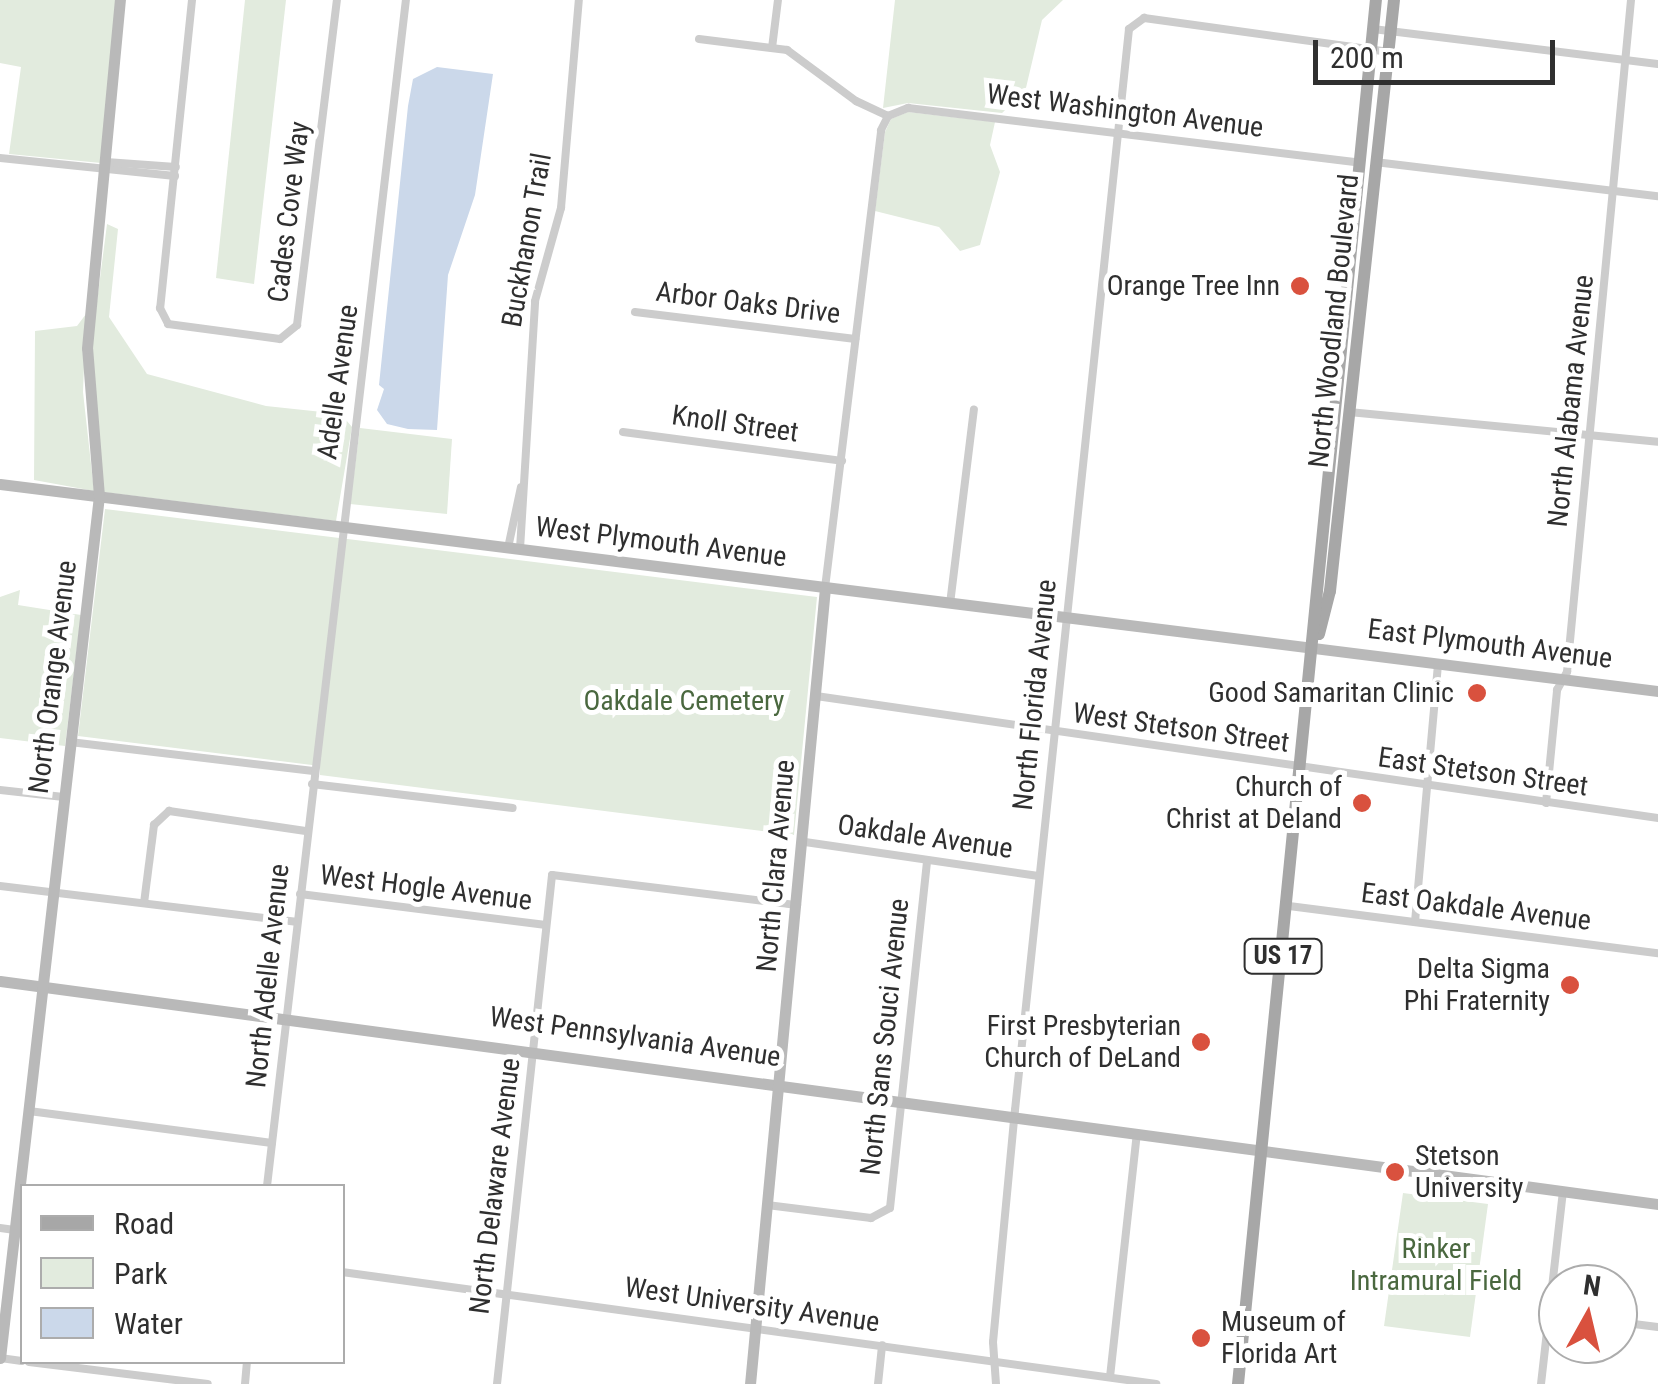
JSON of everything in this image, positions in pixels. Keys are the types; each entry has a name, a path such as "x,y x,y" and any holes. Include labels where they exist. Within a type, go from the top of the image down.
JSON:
{"main road":[{"name":"North Woodland Boulevard","path":"1316,646 1313,587 1376,0"},
{"name":"North Woodland Boulevard","path":"1238,1384 1302,769 1316,646 1330,590 1394,0"}],"street":[{"name":"North Orange Avenue","path":"23,1184 99,496 87,348 120,0"},
{"name":"Cades Cove Way","path":"192,0 160,308 168,324 290,337 298,325 337,0"},
{"name":"Adelle Avenue","path":"314,770 340,526 406,0"},
{"name":"Buckhanon Trail","path":"514,548 535,301 561,208 577,0"},
{"path":"772,48 778,0"},
{"name":"North Alabama Avenue","path":"1546,803 1590,438 1631,0"},
{"name":"North Florida Avenue","path":"996,1384 994,1342 1038,876 1129,29 1144,18 1371,50"},
{"path":"1373,29 1658,64"},
{"path":"699,39 787,50 856,101 888,116"},
{"path":"1371,50 1388,52"},
{"name":"West Washington Avenue","path":"888,116 908,108 1358,164 1376,162 1658,196"},
{"name":"North Clara Avenue","path":"750,1384 825,588 888,116"},
{"path":"0,158 176,171"},
{"name":"Arbor Oaks Drive","path":"636,312 856,339"},
{"path":"950,604 974,409"},
{"path":"1332,410 1658,442"},
{"name":"Knoll Street","path":"623,432 842,461"},
{"name":"West Plymouth Avenue","path":"0,484 950,604 1316,646"},
{"name":"East Plymouth Avenue","path":"1316,646 1658,690"},
{"path":"1416,922 1424,786 1438,663"},
{"name":"West Stetson Street","path":"816,696 1302,769"},
{"path":"70,742 314,770"},
{"name":"East Stetson Street","path":"1302,769 1658,818"},
{"name":"North Adelle Avenue","path":"267,1184 314,770"},
{"path":"312,784 513,808"},
{"path":"0,790 64,797"},
{"path":"144,903 154,825 169,812 306,830"},
{"name":"Oakdale Avenue","path":"804,842 1038,876"},
{"name":"North Sans Souci Avenue","path":"768,1206 884,1216 927,861"},
{"name":"North Delaware Avenue","path":"497,1384 552,875 797,905"},
{"name":"West Hogle Avenue","path":"0,886 296,922"},
{"name":"West Hogle Avenue","path":"300,894 546,926"},
{"name":"East Oakdale Avenue","path":"1289,906 1658,953"},
{"name":"West Pennsylvania Avenue","path":"0,981 534,1048 1658,1204"},
{"path":"29,1111 272,1143"},
{"path":"1110,1378 1137,1132"},
{"path":"1558,1264 1563,1191"},
{"path":"0,1228 19,1231"},
{"name":"North Orange Avenue","path":"0,1358 19,1231"},
{"name":"West University Avenue","path":"345,1272 1156,1384"},
{"path":"878,1384 882,1345"},
{"path":"50,1364 208,1384"}],"green space":[{"path":"0,0 116,0 101,163 9,154 21,67 0,63"},
{"path":"245,0 286,0 254,284 216,278"},
{"path":"895,0 1063,0 1042,20 1025,92 1002,113 908,103 883,108"},
{"path":"908,112 995,122 990,145 1000,172 980,245 960,251 939,227 875,211 885,132 891,119"},
{"path":"107,224 118,229 109,317 147,374 266,406 341,414 352,427 336,521 103,492 91,348"},
{"path":"86,314 83,392 94,491 34,480 35,331 77,326"},
{"path":"360,428 452,439 447,514 350,504"},
{"name":"Oakdale Cemetery","path":"105,509 817,597 794,835 320,775 320,766 78,736"},
{"path":"20,590 18,605 81,615 65,746 0,738 0,597"},
{"name":"Rinker Intramural Field","path":"1403,1193 1488,1204 1470,1337 1384,1326"}],"water":[{"path":"437,67 493,74 475,195 448,275 437,430 408,429 387,424 377,410 384,389 379,385 408,106 413,79"}],"place":[{"name":"Orange Tree Inn","path":"1300,286"},
{"name":"Good Samaritan Clinic","path":"1477,693"},
{"name":"Church of Christ at Deland","path":"1362,803"},
{"name":"Delta Sigma Phi Fraternity","path":"1570,985"},
{"name":"First Presbyterian Church of DeLand","path":"1201,1042"},
{"name":"Stetson University","path":"1395,1172"},
{"name":"Museum of Florida Art","path":"1201,1338"}]}
